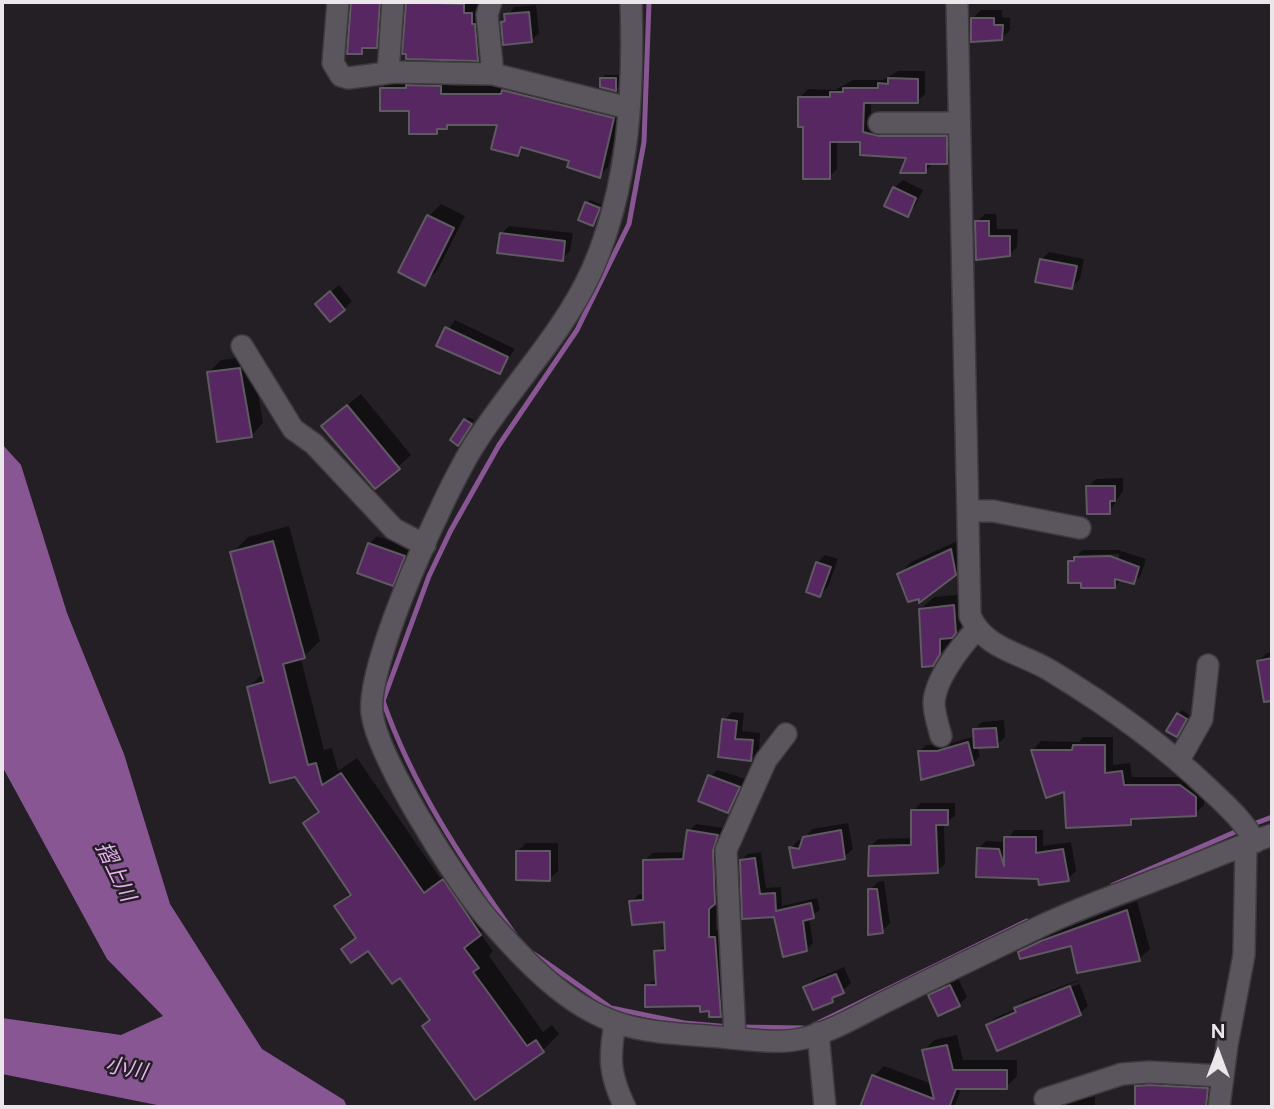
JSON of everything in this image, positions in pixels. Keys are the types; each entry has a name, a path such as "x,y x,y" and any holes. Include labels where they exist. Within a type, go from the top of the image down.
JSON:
{"street":[{"path":"338,2 332,55 335,69 348,78 388,73 493,74 628,108"},
{"path":"388,73 393,2"},
{"path":"491,2 487,16 493,74"},
{"path":"631,2 628,108 622,182 591,272 545,349 477,440 446,493 371,689 372,718 381,742 427,830 483,913 531,966 576,1001 615,1023 647,1030 735,1031 800,1040 1042,925 1256,839"},
{"path":"957,2 970,616 976,630 985,640 1030,658 1094,697 1179,760 1237,816 1256,839 1244,955 1219,1107"},
{"path":"879,124 959,123"},
{"path":"242,346 293,429 314,444 394,529 425,545"},
{"path":"968,511 993,511 1080,527"},
{"path":"941,736 934,708 936,692 966,641 976,630"},
{"path":"1179,760 1202,719 1208,665"},
{"path":"735,1031 726,850 766,761 786,734"},
{"path":"615,1023 611,1074 625,1107"},
{"path":"818,1033 825,1107"},
{"path":"1045,1099 1122,1074 1150,1072 1223,1076"}],"water":[{"path":"2,444 21,465 67,613 124,754 170,904 262,1049 344,1100 347,1107 167,1107 2,1074 2,1018 121,1035 163,1016 107,959 2,766"}],"building":[{"path":"351,2 380,2 377,48 362,48 362,54 347,54"},
{"path":"406,2 464,4 464,13 472,13 472,24 475,24 478,61 406,59 406,54 402,54"},
{"path":"529,12 532,42 503,45 501,22 505,21 504,14"},
{"path":"971,18 994,18 994,25 1003,25 1002,40 971,42"},
{"path":"600,78 616,78 616,91 600,87"},
{"path":"888,78 918,79 918,103 864,103 863,132 879,136 947,136 947,164 926,164 926,173 900,173 906,158 860,155 860,142 830,142 830,179 803,179 803,127 798,127 798,97 830,97 830,92 843,92 843,88 878,88 878,83 888,84"},
{"path":"406,85 441,86 441,94 501,94 502,90 614,118 600,178 567,167 569,161 521,147 518,156 491,149 497,125 447,125 447,129 437,129 437,134 409,134 409,111 380,111 380,88 406,88"},
{"path":"893,187 916,198 908,217 884,206"},
{"path":"585,202 600,208 593,226 578,220"},
{"path":"427,215 454,228 425,286 398,272"},
{"path":"975,221 989,221 989,236 1010,236 1010,256 976,260"},
{"path":"500,233 565,241 563,261 497,253"},
{"path":"1040,259 1077,266 1072,289 1035,282"},
{"path":"330,291 345,310 330,322 315,304"},
{"path":"445,327 508,357 500,374 436,346"},
{"path":"240,368 252,437 217,442 207,372"},
{"path":"347,405 400,469 375,489 321,426"},
{"path":"464,419 472,424 458,446 450,440"},
{"path":"1086,486 1115,486 1115,501 1110,501 1110,514 1087,514"},
{"path":"273,541 305,658 283,664 308,765 316,763 322,785 341,773 424,893 443,879 481,935 464,948 479,968 473,972 527,1046 536,1040 544,1052 475,1100 422,1026 430,1020 400,978 392,984 368,951 351,963 341,949 356,938 334,906 351,895 303,823 319,812 295,777 270,783 247,687 264,682 230,552"},
{"path":"368,543 405,556 393,586 357,573"},
{"path":"951,549 956,575 919,603 919,599 908,602 897,574"},
{"path":"1110,556 1139,567 1134,584 1115,579 1115,588 1081,588 1081,583 1068,583 1068,561 1074,561 1074,557"},
{"path":"816,562 831,567 820,597 806,592"},
{"path":"954,605 956,633 952,638 940,639 940,654 933,666 922,667 919,609"},
{"path":"1272,658 1272,701 1264,702 1257,661"},
{"path":"1177,713 1187,719 1177,737 1166,731"},
{"path":"722,719 737,721 735,739 753,740 751,761 718,757"},
{"path":"996,728 998,747 974,748 973,729"},
{"path":"968,742 974,765 921,780 918,751 937,751"},
{"path":"1073,745 1105,745 1105,773 1122,771 1124,785 1180,785 1196,797 1196,816 1131,819 1131,825 1066,828 1064,792 1046,798 1031,750 1072,750"},
{"path":"708,775 740,787 728,813 698,801"},
{"path":"911,810 948,810 948,825 936,825 938,873 868,876 869,846 911,845"},
{"path":"687,830 718,835 713,851 715,904 709,909 709,937 715,937 721,1017 709,1017 709,1011 700,1012 700,1006 645,1007 645,985 656,985 654,951 665,950 664,922 632,925 629,901 643,900 643,860 683,859"},
{"path":"841,830 845,859 793,868 789,847 799,849 803,837"},
{"path":"1004,837 1036,837 1036,853 1063,849 1069,881 1039,885 1038,879 976,877 977,848 999,849 1004,866"},
{"path":"516,851 550,851 550,881 516,880"},
{"path":"755,858 760,894 775,893 776,911 811,903 814,918 803,921 807,951 783,957 774,917 742,919 740,860"},
{"path":"868,889 877,889 883,933 868,935"},
{"path":"1127,910 1140,961 1077,973 1071,946 1020,959 1018,952 1041,941"},
{"path":"836,974 844,993 832,998 833,1002 813,1010 803,987"},
{"path":"950,985 960,1006 938,1016 928,995"},
{"path":"1070,986 1081,1015 997,1051 986,1025 1016,1012 1014,1008"},
{"path":"947,1045 953,1070 1007,1070 1007,1089 956,1089 950,1105 952,1107 860,1107 872,1075 934,1099 922,1050"},
{"path":"1135,1086 1208,1088 1206,1107 1135,1107"}],"waterway":[{"path":"515,935 458,851 424,793 383,701 429,576 451,530 499,445 577,330 629,224 644,142 649,2"},
{"path":"1251,825 1272,817"},
{"path":"1113,885 1242,829"},
{"path":"812,1026 1027,921"},
{"path":"534,954 611,1008 684,1023 730,1027"},
{"path":"739,1027 803,1028"}],"water label":[{"name":"摺上川","path":"115,872"},
{"name":"小川","path":"126,1069"}]}
